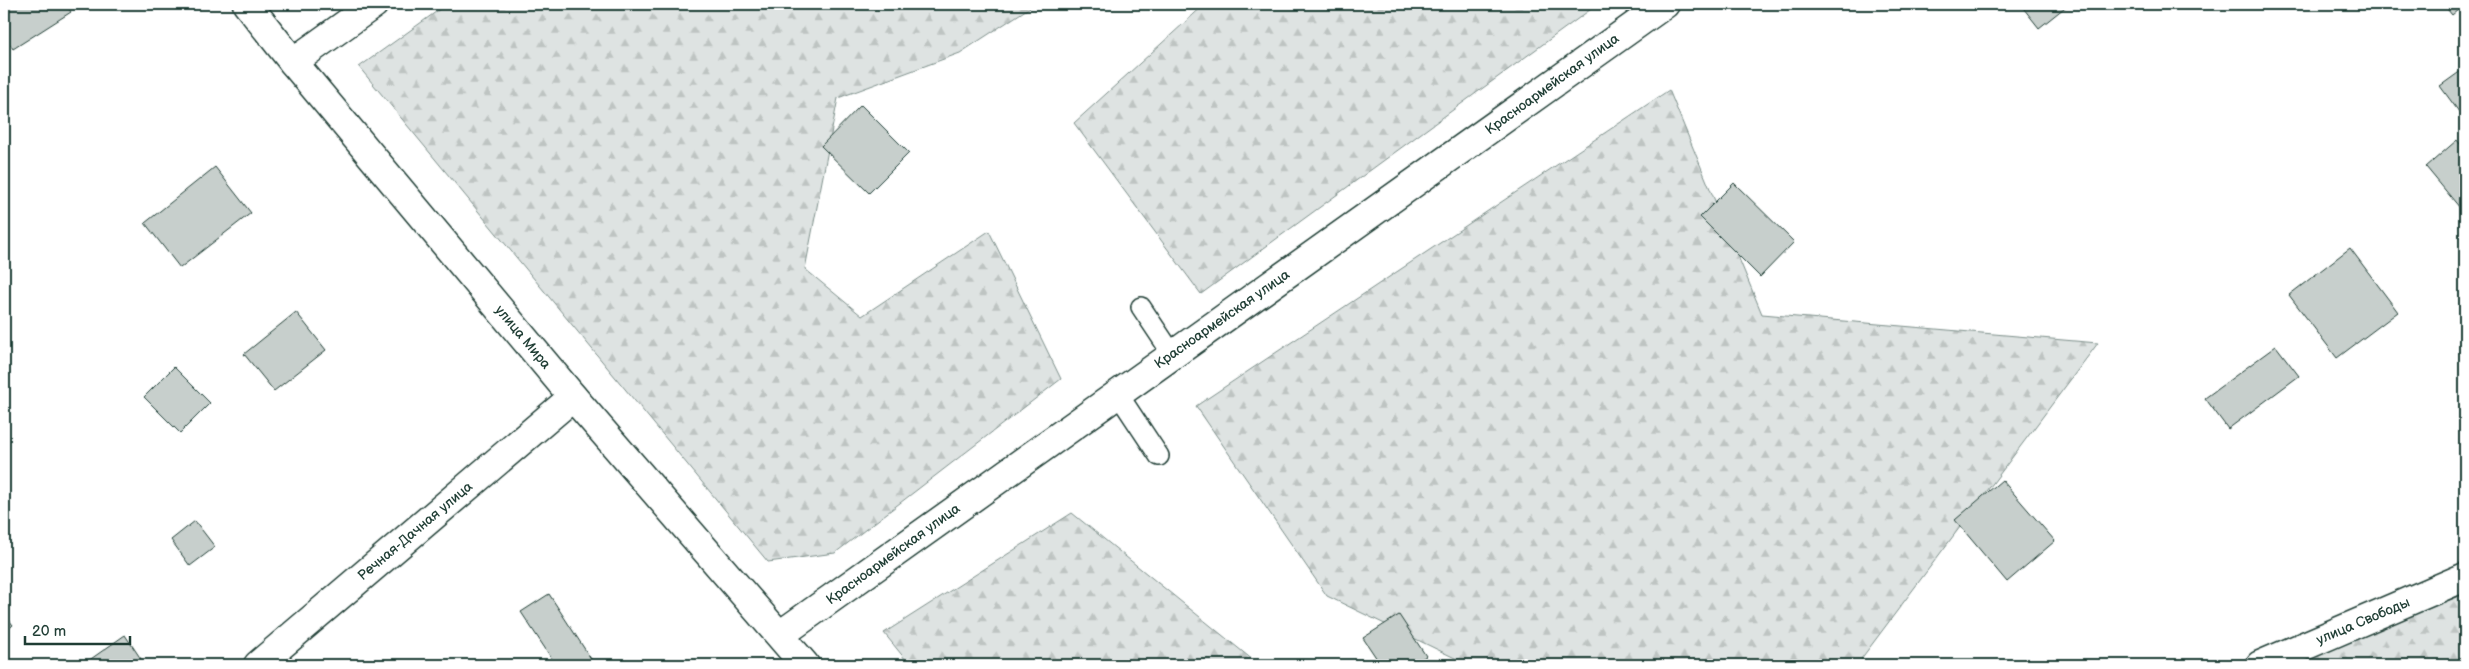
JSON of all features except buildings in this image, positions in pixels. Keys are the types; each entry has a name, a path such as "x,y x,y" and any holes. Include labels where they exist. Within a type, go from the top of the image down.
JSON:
{"street":[{"name":"улица Мира","path":"247,4 293,62 573,397 805,665"},
{"path":"293,62 374,4"},
{"name":"Красноармейская улица","path":"780,635 1665,4"},
{"name":"Речная-Дачная улица","path":"258,665 573,397"},
{"name":"улица Свободы","path":"2260,665 2465,577"}],"lane":[{"path":"1141,307 1173,355"},
{"path":"1118,394 1159,456"}],"green space":[{"path":"447,4 1035,4 960,53 838,98 805,269 862,316 989,231 1061,379 835,553 768,562 359,67"},
{"path":"1205,4 1598,4 1201,294 1074,123"},
{"path":"1669,90 1762,314 2098,343 1861,659 1873,665 1461,665 1459,660 1327,596 1196,406"},
{"path":"1072,513 1259,665 910,665 884,633"},
{"path":"2465,594 2465,665 2285,665"}]}
